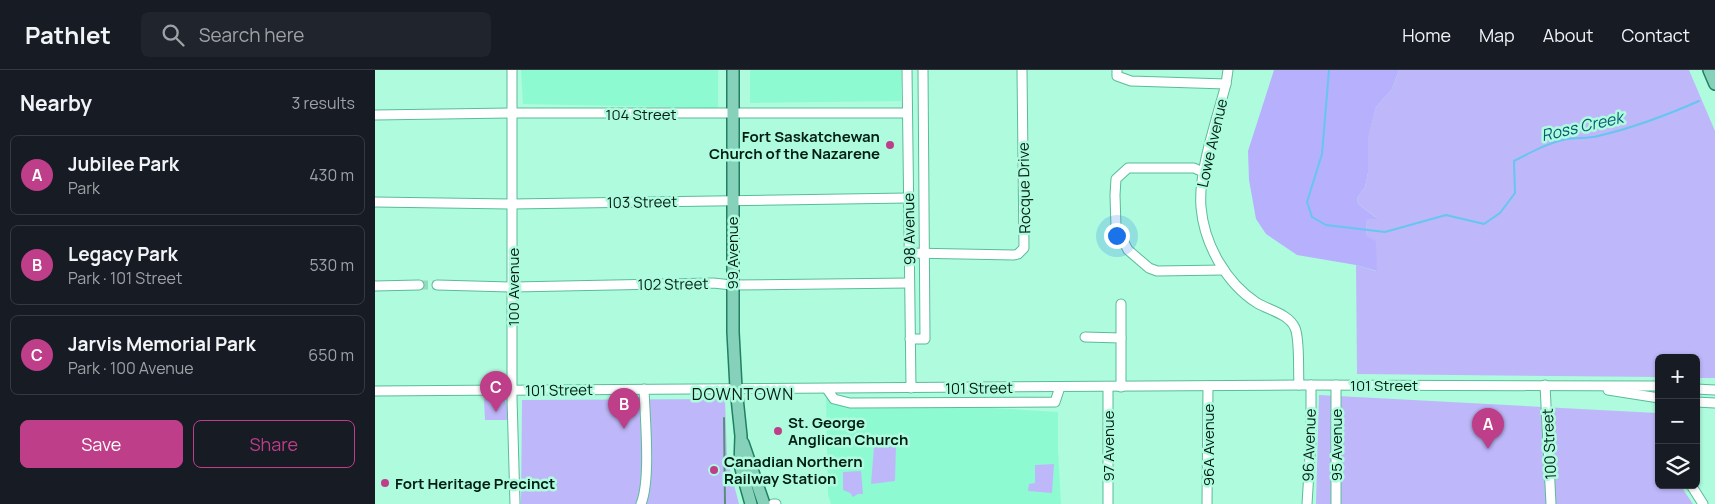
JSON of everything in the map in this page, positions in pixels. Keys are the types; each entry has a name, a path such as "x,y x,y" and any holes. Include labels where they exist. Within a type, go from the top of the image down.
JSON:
{"main road":[{"name":"99 Avenue","path":"733,70 732,284 736,388 741,436 740,465 751,504"},
{"path":"1709,70 1715,84"},
{"name":"99 Avenue","path":"741,436 764,504"}],"street":[{"name":"100 Avenue","path":"512,70 512,391 515,504"},
{"name":"98 Avenue","path":"907,70 911,388"},
{"path":"911,339 925,339 923,70"},
{"name":"Rocque Drive","path":"909,253 1014,255 1024,248 1022,70"},
{"path":"1117,70 1117,76 1131,81 1226,84"},
{"name":"Lowe Avenue","path":"1228,70 1203,172 1200,194 1204,224 1209,241 1224,270 1250,297 1288,319 1295,327 1299,385"},
{"name":"104 Street","path":"375,115 907,113"},
{"path":"1203,172 1194,168 1128,168 1117,179 1115,195 1116,227 1128,250 1153,270 1224,270"},
{"name":"103 Street","path":"375,202 512,204 908,198"},
{"name":"102 Street","path":"437,285 513,287 713,283 909,283"},
{"path":"375,286 419,285"},
{"path":"1121,304 1121,387"},
{"path":"1085,337 1121,338"},
{"name":"101 Street","path":"375,391 1299,385 1655,386"},
{"name":"96 Avenue","path":"1307,504 1311,440 1311,385"},
{"name":"95 Avenue","path":"1335,385 1336,504"},
{"name":"100 Street","path":"1545,385 1551,504"},
{"name":"96A Avenue","path":"1207,504 1208,386"},
{"name":"101 Street","path":"1583,386 1655,397"},
{"path":"827,389 834,399 850,403 975,403 1055,402 1060,387"},
{"name":"97 Avenue","path":"1108,387 1109,504"},
{"path":"1700,389 1715,390"},
{"path":"641,504 645,490 646,472 644,390"},
{"path":"1700,402 1715,403"},
{"path":"1694,489 1703,504"}],"shaded area":[{"path":"521,70 718,70 718,108 523,104"},
{"path":"750,70 901,70 901,101 750,103"},
{"path":"1274,70 1399,70 1392,89 1376,107 1368,138 1368,173 1365,187 1357,198 1358,204 1378,219 1367,219 1366,236 1376,241 1377,271 1356,265 1297,255 1266,234 1256,219 1249,180 1248,151"},
{"path":"1399,70 1689,70 1715,131 1715,378 1700,378 1700,354 1655,354 1655,377 1357,374 1356,265 1376,271 1366,236 1367,219 1377,218 1358,204 1357,198 1365,187 1368,173 1368,137 1376,107 1392,89"},
{"path":"1319,395 1655,413 1655,489 1683,489 1693,504 1316,504"},
{"path":"826,398 1058,412 1061,504 831,504 828,494"},
{"path":"484,399 504,399 507,405 507,420 485,420"},
{"path":"725,399 727,458 739,504 521,504 522,400"},
{"path":"896,446 895,481 871,484 874,447"},
{"path":"1054,464 1052,493 1028,491 1029,484 1035,483 1035,465"},
{"path":"861,471 863,494 853,497 850,493 843,490 843,472"}],"waterway":[{"name":"Ross Creek","path":"1329,70 1322,154 1307,202 1312,217 1326,225 1385,232 1446,215 1484,224 1500,213 1515,193 1514,161 1553,143 1571,138 1594,137 1624,129 1699,101"}],"tunnel":[{"path":"419,285 437,285"}],"railway":[{"path":"724,418 725,504"}],"place":[{"name":"Fort Saskatchewan Church of the Nazarene","path":"890,145"},
{"name":"Jarvis Memorial Park","path":"496,412"},
{"name":"Legacy Park","path":"624,429"},
{"name":"St. George Anglican Church","path":"778,431"},
{"name":"Jubilee Park","path":"1488,449"},
{"name":"Canadian Northern Railway Station","path":"714,470"},
{"name":"Fort Heritage Precinct","path":"385,483"}],"district":[{"name":"DOWNTOWN","path":"743,394"}]}
